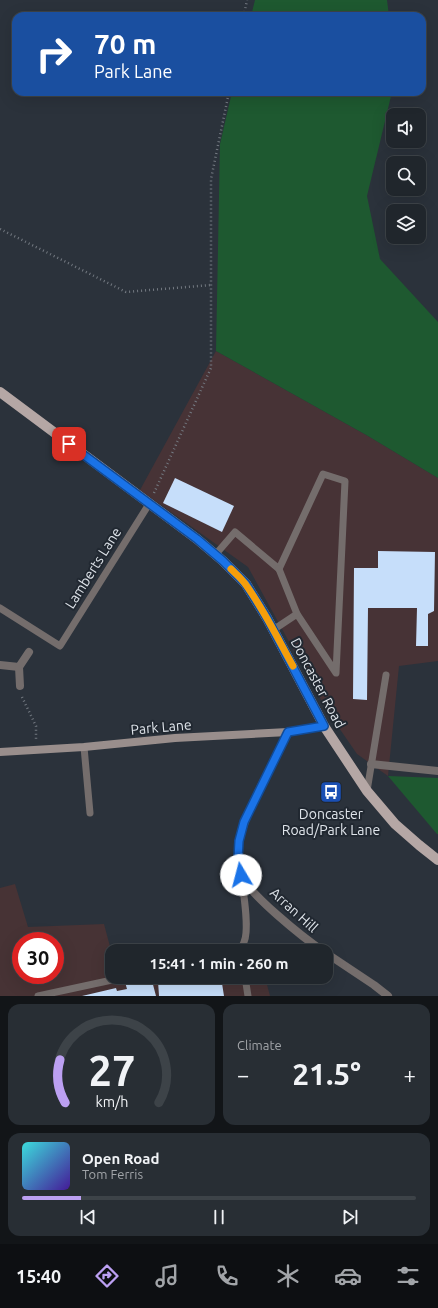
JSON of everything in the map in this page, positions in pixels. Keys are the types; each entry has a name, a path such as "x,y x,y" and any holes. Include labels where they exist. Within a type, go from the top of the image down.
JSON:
{"main road":[{"name":"Doncaster Road","path":"0,392 197,539 216,554 246,584 273,630 324,726 367,791 395,824 438,860"}],"street":[{"path":"20,686 19,667 29,652"},
{"path":"0,665 19,667"},
{"name":"Park Lane","path":"0,752 84,747 175,738 288,732 324,726"},
{"name":"Arran Hill","path":"288,732 244,822 238,859 241,875 249,887 304,938 313,944"},
{"path":"371,764 438,772"},
{"path":"333,958 388,996"}],"lane":[{"path":"216,554 235,532 279,569 297,614 336,673 345,482 323,474 279,569"},
{"name":"Lamberts Lane","path":"0,608 60,646 149,504"},
{"path":"273,630 297,614"},
{"path":"367,791 386,675"},
{"path":"84,747 90,813"},
{"path":"241,875 247,931 242,944"},
{"path":"38,996 105,982"},
{"path":"246,984 248,996"}],"path":[{"path":"245,12 247,0"},
{"path":"149,504 211,368 211,179 228,96"},
{"path":"0,229 126,292 211,285"},
{"path":"20,686 22,699 36,726 37,750"}],"shaded area":[{"path":"216,351 368,436 438,478 438,661 399,666 388,776 357,754 326,709 248,567 140,490"},
{"path":"15,884 28,927 104,924 109,944 105,944 105,984 267,984 270,996 0,996 0,888"}],"green space":[{"path":"255,0 387,0 388,12 252,12"},
{"path":"231,96 391,96 388,108 386,108 386,117 367,196 380,259 438,322 438,478 368,436 216,351 220,144"},
{"path":"388,776 438,778 438,834 437,834"}],"building":[{"path":"175,478 234,506 222,532 163,503"},
{"path":"378,551 435,552 434,611 428,614 428,646 416,646 417,608 368,608 367,700 353,699 354,568 378,568"},
{"path":"126,984 153,984 156,996 82,996 116,988 117,991 127,989"},
{"path":"158,984 222,984 224,996 159,996"}],"slow traffic":[{"path":"231,569 246,584 267,618 293,666"}],"place":[{"name":"Doncaster Road/Park Lane","path":"331,792"}],"route":[{"path":"69,444 197,539 223,561 246,584 267,618 324,726 288,732 244,822 239,841 238,859 241,875"}]}
